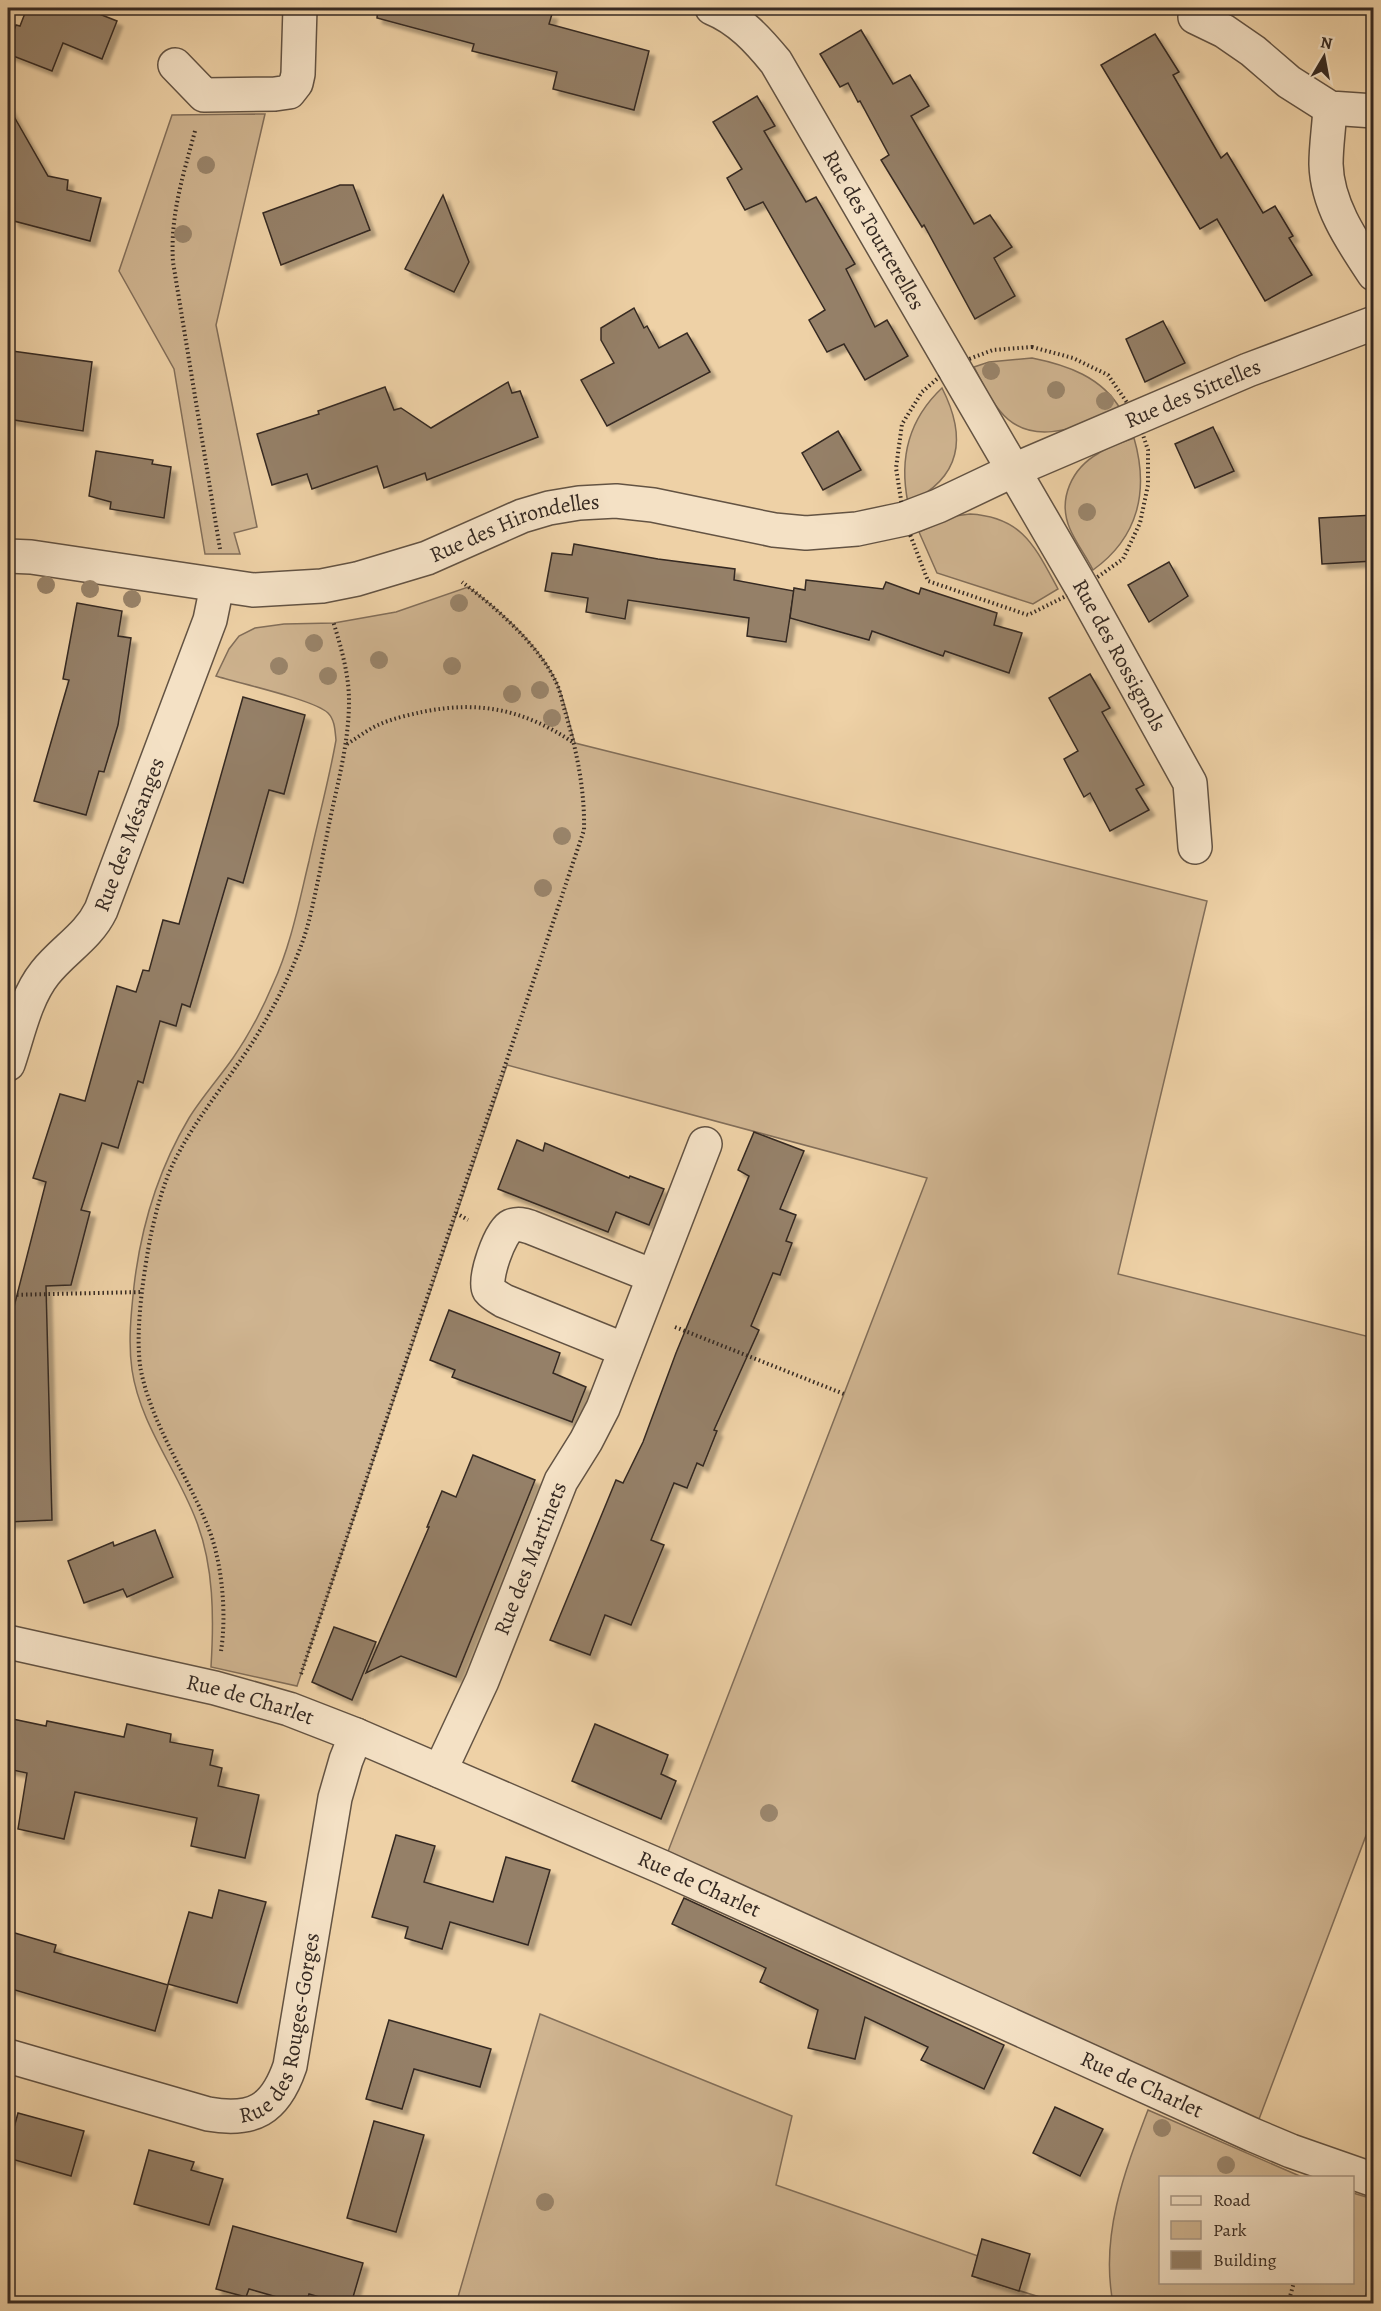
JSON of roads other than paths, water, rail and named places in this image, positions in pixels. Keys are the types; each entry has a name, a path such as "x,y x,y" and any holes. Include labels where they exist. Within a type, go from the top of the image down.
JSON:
{"street":[{"path":"176,65 204,95 289,92 298,74 300,8"},
{"name":"Rue des Tourterelles","path":"712,8 724,13 754,36 776,62 1014,470"},
{"path":"1195,17 1224,31 1253,51 1289,82 1330,108 1374,111"},
{"path":"1330,108 1326,165 1331,195 1342,221 1374,274"},
{"name":"Rue des Sittelles","path":"1014,470 1248,370 1374,322"},
{"name":"Rue des Hirondelles","path":"8,556 31,557 253,590 322,586 357,579 427,558 522,516 579,503 616,501 653,505 774,530 796,532 857,529 921,513 1014,470"},
{"name":"Rue des Rossignols","path":"1014,470 1190,783 1195,847"},
{"name":"Rue des Mésanges","path":"8,1064 36,986 46,972 86,934 101,910 210,620 218,586"},
{"name":"Rue des Martinets","path":"440,1771 482,1681 557,1490 603,1408 705,1144"},
{"path":"625,1350 495,1296 488,1288 487,1280 502,1236 506,1229 513,1225 530,1227 653,1276"},
{"name":"Rue de Charlet","path":"8,1642 215,1688 289,1709 356,1735 673,1872 1253,2135 1374,2180"},
{"name":"Rue des Rouges-Gorges","path":"8,2056 208,2114 240,2117 254,2113 277,2095 290,2066 335,1798 356,1735"}]}
